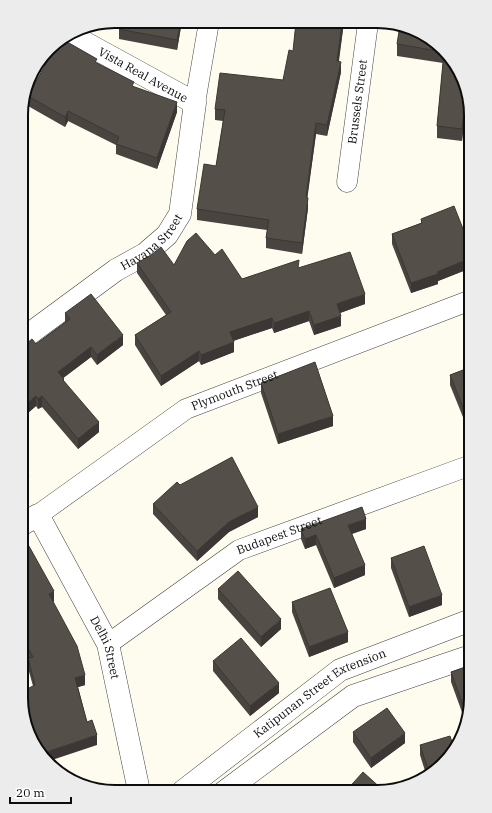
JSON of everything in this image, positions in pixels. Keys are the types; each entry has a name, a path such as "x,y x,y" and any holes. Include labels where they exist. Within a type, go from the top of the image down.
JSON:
{"street":[{"name":"Havana Street","path":"28,336 116,270 145,254 167,235 180,214 195,103 208,28"},
{"name":"Brussels Street","path":"347,182 367,28"},
{"name":"Vista Real Avenue","path":"76,38 195,103"},
{"name":"Plymouth Street","path":"30,520 186,409 464,303"},
{"name":"Budapest Street","path":"108,644 239,550 464,468"},
{"name":"Delhi Street","path":"30,520 108,644 138,785"},
{"name":"Katipunan Street Extension","path":"191,785 340,670 464,623"},
{"name":"Katipunan Street Extension","path":"233,785 353,696 464,658"}],"building":[{"path":"119,28 180,28 177,40"},
{"path":"295,28 341,28 337,61 341,62 327,125 316,123 306,197 308,198 302,243 266,238 269,220 197,209 204,164 216,166 225,110 215,109 220,73 283,80 289,50 293,51"},
{"path":"399,31 420,40 434,50 397,44"},
{"path":"68,42 97,59 95,62 134,82 132,86 177,102 157,158 116,144 119,137 68,111 65,117 30,97 33,87 50,58"},
{"path":"443,59 457,82 461,93 464,110 462,129 437,126"},
{"path":"454,206 464,231 464,261 437,272 438,274 411,283 392,234 422,223 421,219"},
{"path":"196,233 215,255 222,249 242,279 299,260 298,268 350,252 365,294 337,304 341,316 314,325 309,311 274,323 272,318 230,332 234,342 201,355 199,351 161,376 135,335 171,312 137,263 161,247 174,265 187,241"},
{"path":"91,294 123,335 97,355 91,347 58,372 64,379 63,380 99,422 78,439 42,396 38,399 36,396 28,403 28,342 32,339 36,344 70,319 65,313"},
{"path":"315,362 333,416 278,434 261,383"},
{"path":"464,370 464,410 450,375"},
{"path":"232,457 258,507 229,522 197,551 153,504 177,482 180,485"},
{"path":"362,507 366,519 348,525 365,565 334,578 316,535 305,539 301,529"},
{"path":"28,544 54,591 49,594 77,646 85,675 75,678 87,722 92,720 97,735 46,751 35,731 28,704 28,688 35,685 28,658 33,657 28,648"},
{"path":"424,546 442,595 409,607 391,558"},
{"path":"238,571 281,619 261,637 218,589"},
{"path":"330,588 348,632 309,647 292,602"},
{"path":"241,638 279,683 250,706 213,661"},
{"path":"464,667 464,705 463,705 451,672"},
{"path":"387,708 405,733 371,758 353,732"},
{"path":"450,736 452,741 446,751 428,768 420,745"},
{"path":"363,772 377,785 377,785 351,785"}]}
